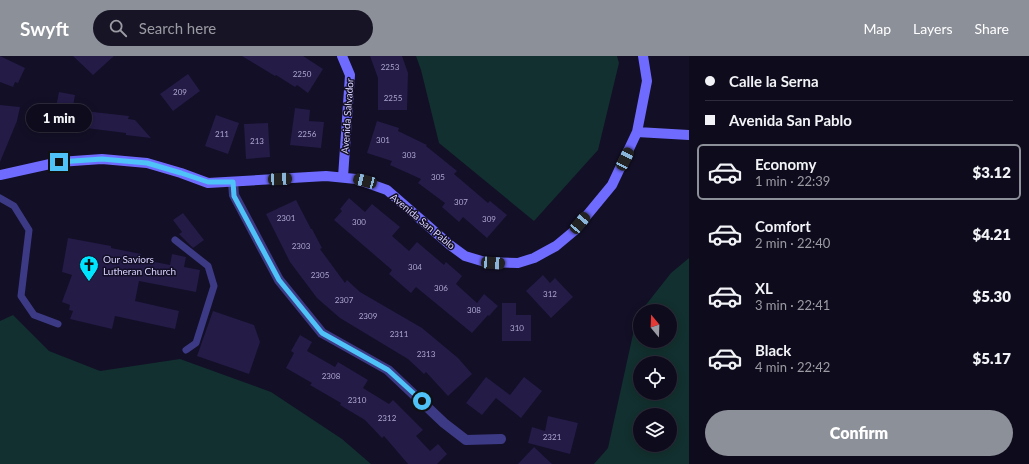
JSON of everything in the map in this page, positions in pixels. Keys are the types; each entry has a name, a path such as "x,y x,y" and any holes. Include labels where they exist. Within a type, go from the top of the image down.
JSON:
{"street":[{"name":"Avenida Salvador","path":"342,56 350,75 343,177"},
{"name":"Avenida San Pablo","path":"0,175 59,162 102,159 147,163 208,182 233,182 326,176 343,177 365,181 387,190 450,245 465,256 485,262 518,263 534,258 556,246 574,231 612,185 638,132 647,81 643,56"},
{"path":"638,132 689,136"},
{"path":"233,182 234,196 279,280 322,333 388,370 444,423 466,440 501,439"}],"lane":[{"path":"0,198 14,206 28,230 21,296 34,315 58,324"},
{"path":"175,240 208,266 214,286 196,343 186,350"}],"green space":[{"path":"416,56 617,56 619,63 598,150 534,221 439,143 421,70"},
{"path":"689,258 689,464 594,464 608,448 633,334 633,348 677,348 677,304 647,304 671,273"},
{"path":"13,315 49,351 100,371 180,359 271,392 342,439 371,464 0,464 0,321"}],"building":[{"path":"0,56 25,68 18,83 15,82 13,87 0,82"},
{"path":"73,56 114,56 93,75"},
{"path":"242,56 303,56 323,69 308,93 297,85 295,87"},
{"path":"370,56 402,56 408,73 407,110 378,110 378,78"},
{"path":"188,74 200,91 173,111 160,94"},
{"path":"59,92 75,95 72,112 75,112 75,110 129,116 128,119 135,120 151,138 126,135 126,133 70,126 69,133 58,132 58,129 36,126 38,109 66,111 56,107"},
{"path":"0,105 20,107 17,121 0,162"},
{"path":"295,108 310,110 309,121 324,122 321,148 290,145"},
{"path":"216,115 239,123 228,154 205,146"},
{"path":"377,121 399,128 398,131 427,145 426,146 457,171 454,174 488,203 490,201 507,215 487,238 463,217 459,222 442,207 445,203 418,183 421,179 390,165 392,161 367,153"},
{"path":"268,123 270,157 246,159 244,124"},
{"path":"349,198 365,212 372,204 400,227 392,236 409,251 417,242 444,265 446,262 462,276 456,284 477,303 484,294 498,306 472,333 416,287 411,293 389,274 392,270 334,220 342,211 340,209"},
{"path":"296,200 322,248 320,249 345,283 347,280 360,292 422,328 458,358 472,374 448,396 426,372 424,374 408,359 340,318 317,298 290,262 266,214"},
{"path":"183,213 204,240 193,248 179,234 182,232 173,220"},
{"path":"68,238 111,246 111,248 141,254 140,259 170,265 172,254 186,257 184,267 200,270 196,292 139,281 135,301 179,311 175,329 115,316 112,329 70,319 73,311 69,310 70,305 62,302 72,275 62,272"},
{"path":"543,275 550,283 555,278 573,297 551,318 526,291"},
{"path":"502,303 516,303 516,315 531,315 531,341 502,341"},
{"path":"213,311 254,325 260,342 249,374 197,356"},
{"path":"300,335 312,342 307,351 335,367 338,362 368,380 363,388 389,404 393,400 423,430 416,436 430,451 438,444 447,454 437,464 408,464 384,436 382,438 365,420 340,405 341,403 310,385 312,383 286,368 294,353 291,351"},
{"path":"486,377 510,395 524,377 542,391 521,418 496,398 482,415 466,403"},
{"path":"548,416 578,423 570,454 528,443 532,427 545,431"},
{"path":"534,447 552,464 518,464"}],"place":[{"name":"Our Saviors Lutheran Church","path":"89,282"}],"route":[{"path":"59,162 102,159 147,163 208,182 233,182 234,196 279,280 322,333 388,370 422,401"}]}
